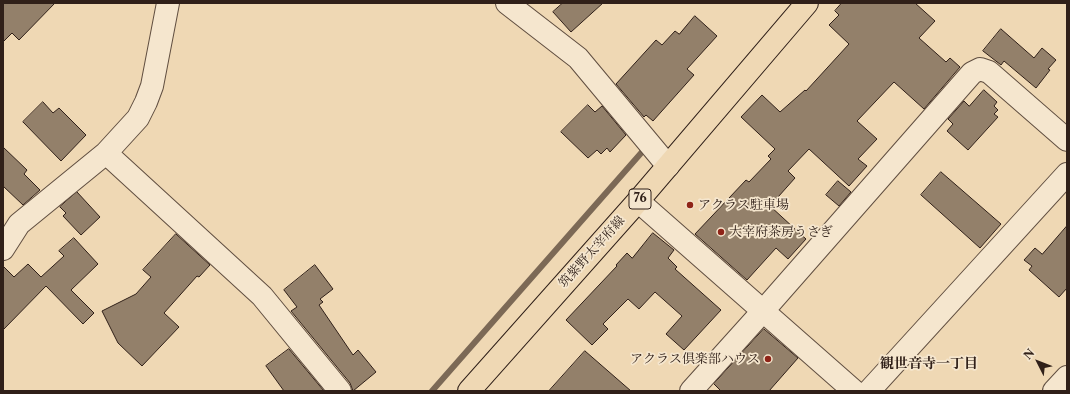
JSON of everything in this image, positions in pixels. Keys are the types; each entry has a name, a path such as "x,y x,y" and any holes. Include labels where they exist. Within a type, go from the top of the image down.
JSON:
{"main road":[{"name":"筑紫野太宰府線","path":"469,391 638,201 807,3"}],"street":[{"path":"3,249 19,224 106,153 138,118 152,86 168,3"},
{"path":"507,3 578,58 668,166"},
{"path":"691,391 972,73 980,69 989,72 1067,140"},
{"path":"106,153 262,296 340,391"},
{"path":"869,391 1067,174"},
{"path":"638,201 854,391"},
{"path":"1054,391 1067,377"}],"building":[{"path":"3,3 55,3 19,40 12,33 3,42"},
{"path":"563,3 603,3 571,32 553,12"},
{"path":"842,3 915,3 935,21 919,38 946,62 950,58 960,67 924,109 894,82 857,121 877,139 858,159 867,166 849,186 809,149 788,171 795,178 770,206 806,239 788,259 776,248 747,280 695,234 746,180 749,182 771,159 768,156 775,149 741,117 762,95 780,112 805,90 806,91 849,44 829,25 839,15 835,11"},
{"path":"695,16 717,36 687,69 694,75 653,121 646,115 644,117 616,84 656,40 662,45 675,31 679,34"},
{"path":"1001,29 1034,58 1042,48 1056,60 1048,69 1050,70 1036,88 1004,61 1001,65 983,51"},
{"path":"984,90 997,102 994,106 998,110 994,114 998,117 968,150 947,131 953,124 948,119 964,101 969,106"},
{"path":"43,102 53,113 59,108 86,135 61,161 23,122"},
{"path":"588,105 595,112 602,106 626,135 610,152 607,148 601,154 597,150 588,158 561,132"},
{"path":"3,147 27,170 24,174 40,190 23,205 3,186"},
{"path":"941,172 1001,224 980,248 921,195"},
{"path":"838,181 851,192 839,206 826,195"},
{"path":"77,192 100,217 81,235 63,216 66,213 60,207"},
{"path":"1067,226 1067,288 1059,297 1029,270 1032,266 1024,260 1035,248 1042,254"},
{"path":"653,233 674,250 668,258 677,267 675,269 721,310 684,350 666,334 682,316 655,292 639,309 628,299 603,324 608,329 592,345 566,320 617,266 616,265 627,253 632,258"},
{"path":"176,234 210,265 199,277 197,276 164,313 179,327 142,366 118,343 102,311 136,294 151,277 143,270"},
{"path":"74,238 98,264 71,290 94,313 83,324 46,286 3,330 3,266 14,277 28,264 41,277 64,256 59,251"},
{"path":"315,265 333,289 320,299 323,302 319,305 353,355 358,350 376,372 353,391 350,383 291,311 297,307 284,290"},
{"name":"アクラス倶楽部ハウス","path":"764,329 798,358 769,391 721,391 714,384"},
{"path":"289,349 324,391 284,391 266,366"},
{"path":"585,351 631,391 549,391"}],"waterway":[{"path":"432,391 642,152"}],"place":[{"name":"アクラス駐車場","path":"690,205"},
{"name":"大宰府茶房うさぎ","path":"721,232"},
{"name":"アクラス倶楽部ハウス","path":"768,359"}],"district":[{"name":"観世音寺一丁目","path":"929,364"}]}
